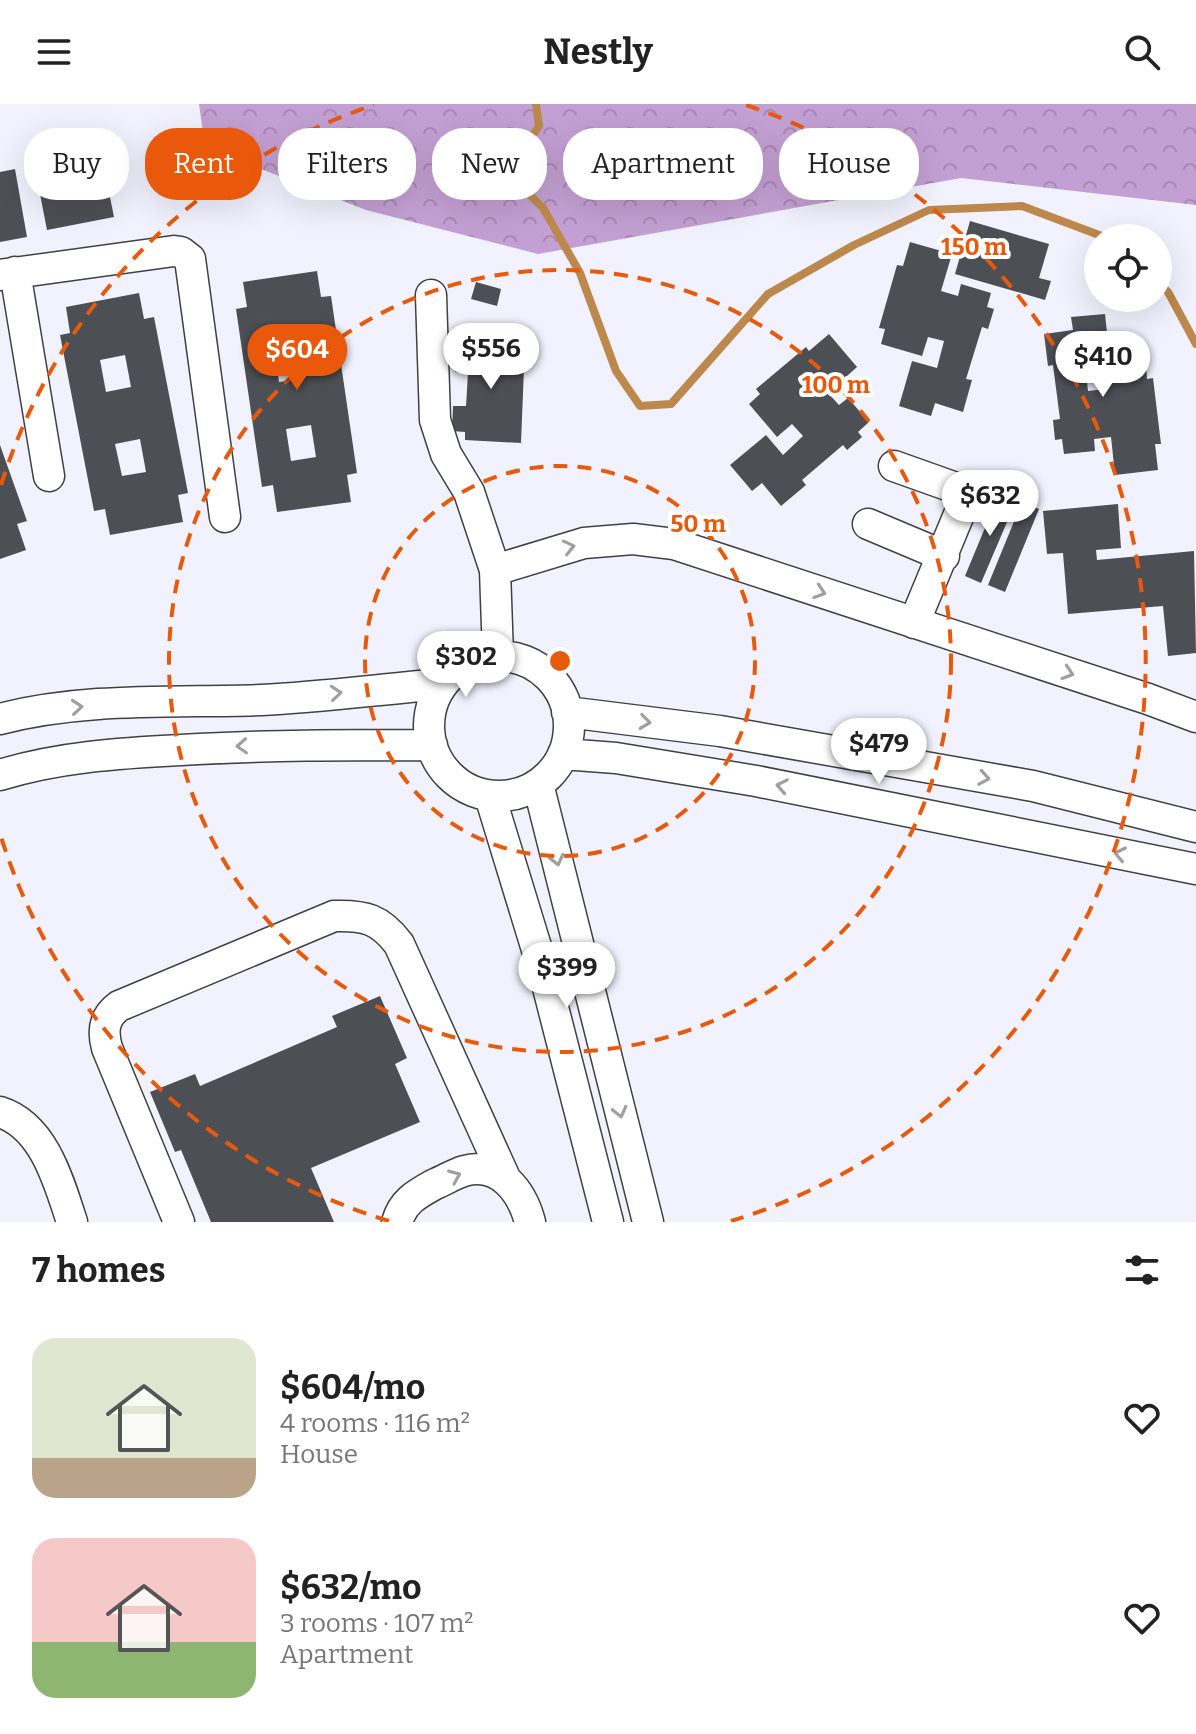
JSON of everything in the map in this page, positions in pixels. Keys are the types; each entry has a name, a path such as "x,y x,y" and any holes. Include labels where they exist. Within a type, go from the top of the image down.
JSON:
{"street":[{"path":"49,476 8,273 181,252 190,259 225,517"},
{"path":"431,295 435,420 446,454 469,492 495,570 498,656"},
{"path":"894,466 953,487 963,495 964,507 914,623"},
{"path":"868,524 944,556"},
{"path":"495,570 584,543 633,539 674,544 1196,717"},
{"path":"498,656 514,657 542,672 562,697 567,712 563,754 553,771 523,792 490,796 460,784 438,760 432,745 430,713 443,684 467,663 498,656"},
{"path":"0,719 69,707 150,701 263,700 443,684"},
{"path":"567,712 720,731 1033,786 1196,827"},
{"path":"0,775 71,759 152,751 277,744 432,745"},
{"path":"563,754 616,758 756,781 1196,869"},
{"path":"538,784 648,1222"},
{"path":"490,796 545,976 608,1222"},
{"path":"179,1222 107,1048 105,1022 110,1012 334,916 355,915 370,919 387,929 399,944 505,1178"},
{"path":"0,1112 13,1116 43,1148 72,1222"},
{"path":"397,1222 401,1209 415,1195 462,1171 490,1171 505,1178 516,1188 530,1222"}],"green space":[{"path":"199,104 1196,104 1196,205 961,178 919,186 919,128 779,128 779,200 839,200 538,254 366,210 340,200 416,200 416,128 278,128 278,176 262,169 262,128 202,128"}],"building":[{"path":"15,169 27,237 0,242 0,172"},
{"path":"41,200 111,200 114,217 47,230"},
{"path":"970,221 1049,244 1039,278 1051,281 1045,300 955,274"},
{"path":"910,242 952,254 941,291 958,296 961,284 991,293 987,307 994,309 988,329 982,327 966,379 972,380 963,412 935,403 931,416 899,406 912,361 937,368 944,341 928,337 922,356 881,344 885,329 879,328 897,265 903,266"},
{"path":"317,271 321,297 331,296 357,473 347,475 351,502 277,512 273,485 262,487 236,309 247,307 243,282","holes":["300,346 305,378 279,382 275,350","311,425 316,457 291,461 286,429"]},
{"path":"476,282 501,289 497,306 471,299"},
{"path":"139,293 144,319 154,317 188,493 178,495 183,522 110,535 105,509 94,511 60,335 70,333 66,307","holes":["125,355 131,387 106,392 100,360","140,439 146,472 122,476 115,444"]},
{"path":"1105,314 1110,361 1085,363 1088,391 1105,389 1102,369 1146,364 1147,379 1153,378 1161,444 1155,444 1158,470 1115,475 1111,437 1094,439 1095,451 1064,454 1062,439 1055,440 1053,420 1060,419 1053,365 1048,366 1044,334 1073,330 1071,317"},
{"path":"829,334 857,367 828,393 839,405 848,398 869,422 858,432 862,437 847,450 843,445 802,480 806,485 781,506 762,483 752,491 730,465 766,435 783,455 803,436 792,424 777,437 749,404 760,394 756,389 806,347 809,351"},
{"path":"469,341 525,343 521,443 465,440 465,432 452,431 453,406 466,406 468,373 455,372 457,345 469,345"},
{"path":"0,445 27,521 17,524 26,550 0,559"},
{"path":"999,494 1016,501 981,583 965,576"},
{"path":"1022,502 1039,509 1005,592 988,585"},
{"path":"1118,504 1121,548 1096,550 1097,560 1194,551 1196,653 1168,656 1163,606 1068,614 1063,553 1047,554 1043,511"},
{"path":"380,996 407,1058 395,1064 420,1122 311,1168 334,1222 211,1222 181,1150 175,1152 150,1092 195,1074 200,1086 337,1027 332,1016"}],"waterway":[{"path":"536,104 539,126 524,148 517,172 529,194 543,208 580,273 616,371 640,406 671,404 768,294 854,245 929,210 1022,206 1084,229"},
{"path":"1172,299 1196,344"}]}
